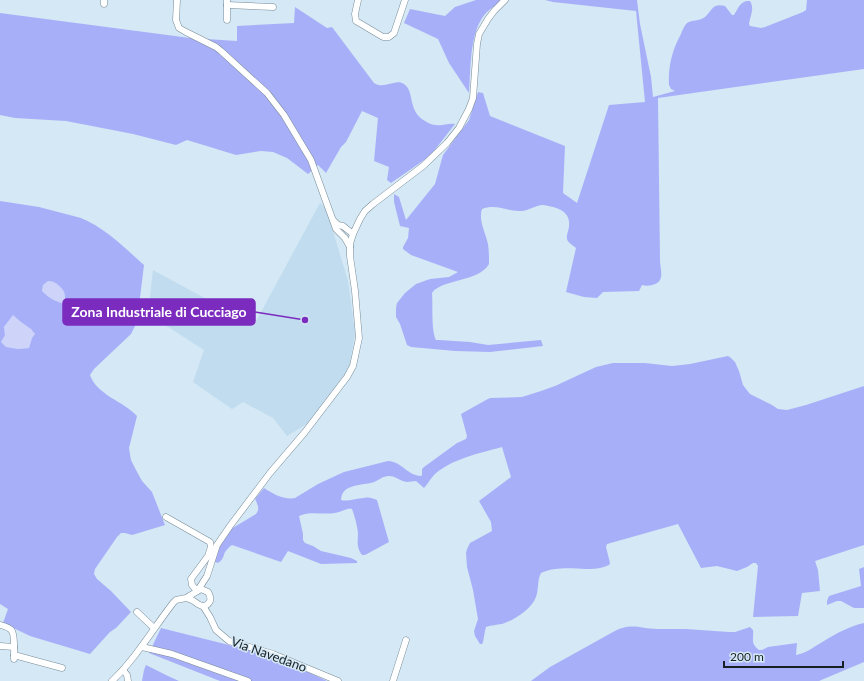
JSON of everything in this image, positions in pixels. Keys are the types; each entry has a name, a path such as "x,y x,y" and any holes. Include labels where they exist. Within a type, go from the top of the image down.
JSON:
{"street":[{"path":"177,0 176,20 179,28 216,47 274,100 311,160 336,229 348,242 350,247"},
{"path":"358,0 355,14 356,21 382,37 389,37 394,33 405,0"},
{"path":"206,590 207,576 217,545 270,473 305,432 347,377 353,366 359,338 350,247 353,234 360,220 365,211 373,204 423,166 436,154 459,128 469,109 472,98 477,44 480,34 494,11 506,0"},
{"path":"227,20 227,2 273,7"},
{"path":"332,219 338,225 343,226 353,234"},
{"path":"343,226 352,225 360,220"},
{"path":"342,235 353,234"},
{"path":"166,517 210,542 208,556 191,579 192,585 197,592"},
{"path":"195,602 194,597 207,576"},
{"path":"112,681 142,647 173,602 186,598 201,589 206,590 210,594 210,600 206,605 197,604 186,598"},
{"name":"Via Navedano","path":"206,605 216,630 229,641 273,654 338,681"},
{"path":"137,612 154,628"},
{"path":"0,625 9,628 12,631 14,657 62,668"},
{"path":"393,681 406,640"},
{"path":"0,646 14,647"},
{"path":"142,647 172,654 248,681"},
{"path":"123,670 127,675 128,681"}],"shaded area":[{"path":"476,0 502,0 487,12 477,29 472,50 469,93 449,63 438,39 404,23 410,9 445,16 455,7"},
{"path":"545,0 637,0 640,24 651,77 653,97 675,91 671,89 669,85 670,65 675,46 683,28 687,23 703,18 713,8 721,5 725,6 732,15 734,15 740,5 747,1 750,1 752,7 749,24 750,26 761,28 803,12 806,10 807,0 864,0 864,69 658,98 660,280 656,284 647,286 642,285 639,291 603,292 597,298 584,297 566,292 576,248 569,243 567,239 569,221 565,213 557,208 543,205 521,211 487,207 482,209 481,218 488,244 489,264 484,270 477,274 443,285 432,293 434,336 436,340 470,342 488,345 541,340 543,346 490,352 455,351 411,347 407,345 396,317 397,303 405,293 416,284 430,279 449,277 458,272 411,255 403,249 408,238 409,228 400,226 394,202 394,194 399,197 406,220 435,184 443,155 469,120 478,92 483,93 490,116 565,146 563,193 577,203 609,105 645,102 636,11"},
{"path":"295,7 327,28 332,27 374,83 378,85 386,85 397,82 404,84 409,91 413,107 419,117 430,124 435,125 455,124 430,156 391,183 387,180 389,167 374,161 378,118 362,111 346,142 341,147 326,173 318,165 308,174 287,158 273,152 261,151 236,155 187,140 176,145 133,134 66,121 15,118 0,115 0,13 190,38 237,41 237,26 294,23"},
{"path":"0,201 39,207 81,218 90,222 122,245 144,265 137,322 131,334 94,369 90,375 98,388 137,416 129,448 131,460 142,481 152,492 165,525 132,535 121,533 95,569 94,574 97,579 131,612 90,654 30,636 3,623 8,609 0,604","holes":["48,281 52,281 62,289 65,295 65,304 47,296 42,291 43,285","13,315 35,334 29,348 18,349 6,347 1,342 5,335 4,327"]},
{"path":"320,203 326,208 348,281 355,333 349,369 310,422 287,436 273,418 243,402 232,409 193,382 204,350 148,314 153,270 254,325"},
{"path":"48,281 52,281 60,286 64,293 65,304 58,302 42,291 43,285"},
{"path":"13,314 21,322 32,329 35,334 29,348 18,349 6,347 1,342 5,335 4,328"},
{"path":"728,356 735,362 743,385 750,394 778,409 787,410 806,405 864,386 864,545 815,561 818,570 820,591 802,593 798,616 753,617 758,566 756,563 737,571 717,566 701,568 678,524 607,544 606,547 610,563 609,565 594,569 569,568 541,573 534,602 522,614 512,620 502,624 486,627 483,642 480,644 474,631 478,619 467,567 466,553 470,543 492,531 491,522 479,501 511,477 502,447 466,457 441,469 434,475 424,488 416,481 407,482 387,476 374,482 353,486 345,491 341,500 347,501 361,498 372,498 377,500 389,542 365,555 362,555 358,547 358,530 352,509 334,513 308,513 299,516 303,540 305,543 321,551 351,558 357,561 357,563 321,564 288,551 281,562 232,545 225,552 222,560 218,563 210,560 231,529 256,514 258,507 255,499 264,488 283,497 295,498 318,484 344,472 388,461 397,463 412,474 421,476 422,469 424,467 457,443 466,439 467,436 461,414 490,398 522,397 555,386 596,367 613,363 645,363 672,366"},
{"path":"864,567 864,608 854,608 841,601 827,605 829,596 861,586 859,569"},
{"path":"864,623 864,662 819,681 531,681 550,667 613,632 625,627 735,632 750,627 753,630 753,643 759,650 768,647 797,643 796,655 807,651 844,630"},
{"path":"161,628 257,652 293,665 327,681 220,681 149,653"},
{"path":"146,665 179,681 142,681"}],"place":[{"name":"Zona Industriale di Cucciago","path":"305,320"}]}
